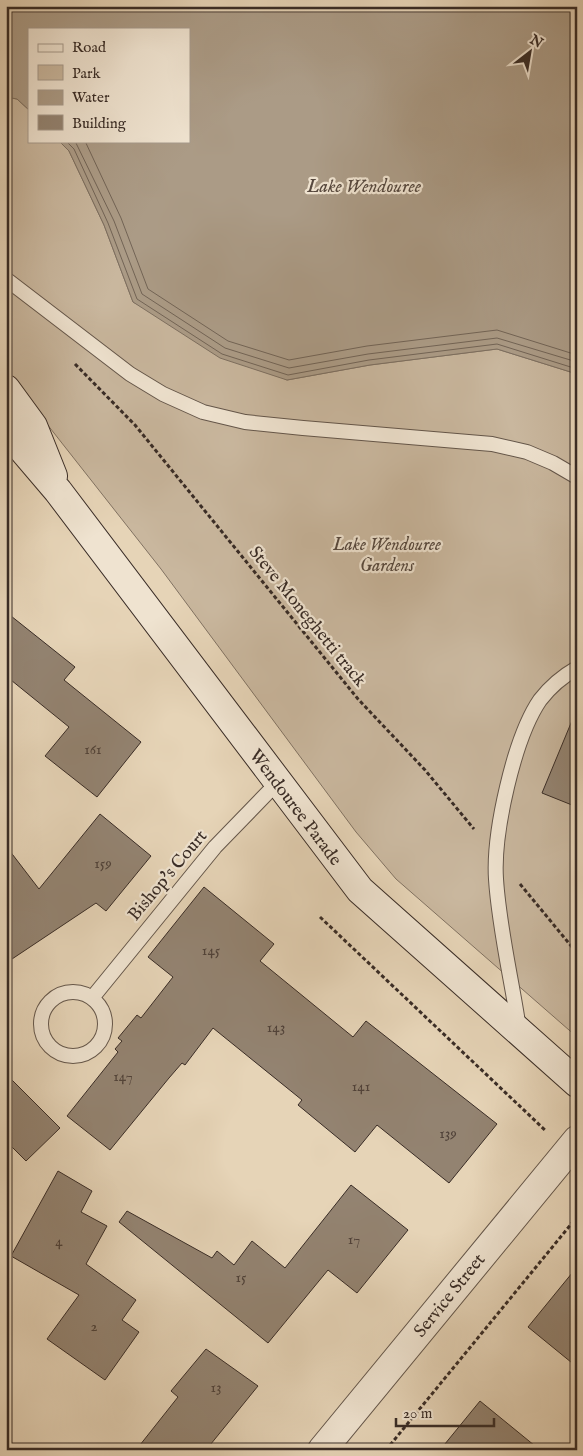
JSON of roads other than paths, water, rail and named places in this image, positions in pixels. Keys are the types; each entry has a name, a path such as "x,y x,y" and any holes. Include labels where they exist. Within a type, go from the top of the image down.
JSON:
{"street":[{"name":"Wendouree Parade","path":"6,389 33,426 47,458 58,491"},
{"name":"Wendouree Parade","path":"6,430 58,491 360,890 577,1084"},
{"name":"Service Street","path":"322,1450 572,1145"}],"lane":[{"path":"6,279 142,382 203,412 245,422 492,444 527,452 553,463 577,477"},
{"path":"520,1035 498,905 496,856 507,791 527,727 541,700 562,677 577,668"},
{"name":"Bishop's Court","path":"92,998 215,847 278,782"},
{"path":"69,992 81,993 92,998 100,1006 105,1018 104,1032 98,1044 87,1053 74,1056 54,1050 45,1039 41,1026 42,1014 48,1003 57,996 69,992"}],"water":[{"name":"Lake Wendouree","path":"6,6 577,6 577,374 497,349 370,365 287,380 220,358 133,302 104,225 69,151 60,142 190,142 190,28 28,28 28,109 17,99 6,97"}],"park label":[{"name":"Lake Wendouree Gardens","path":"387,554"}]}
